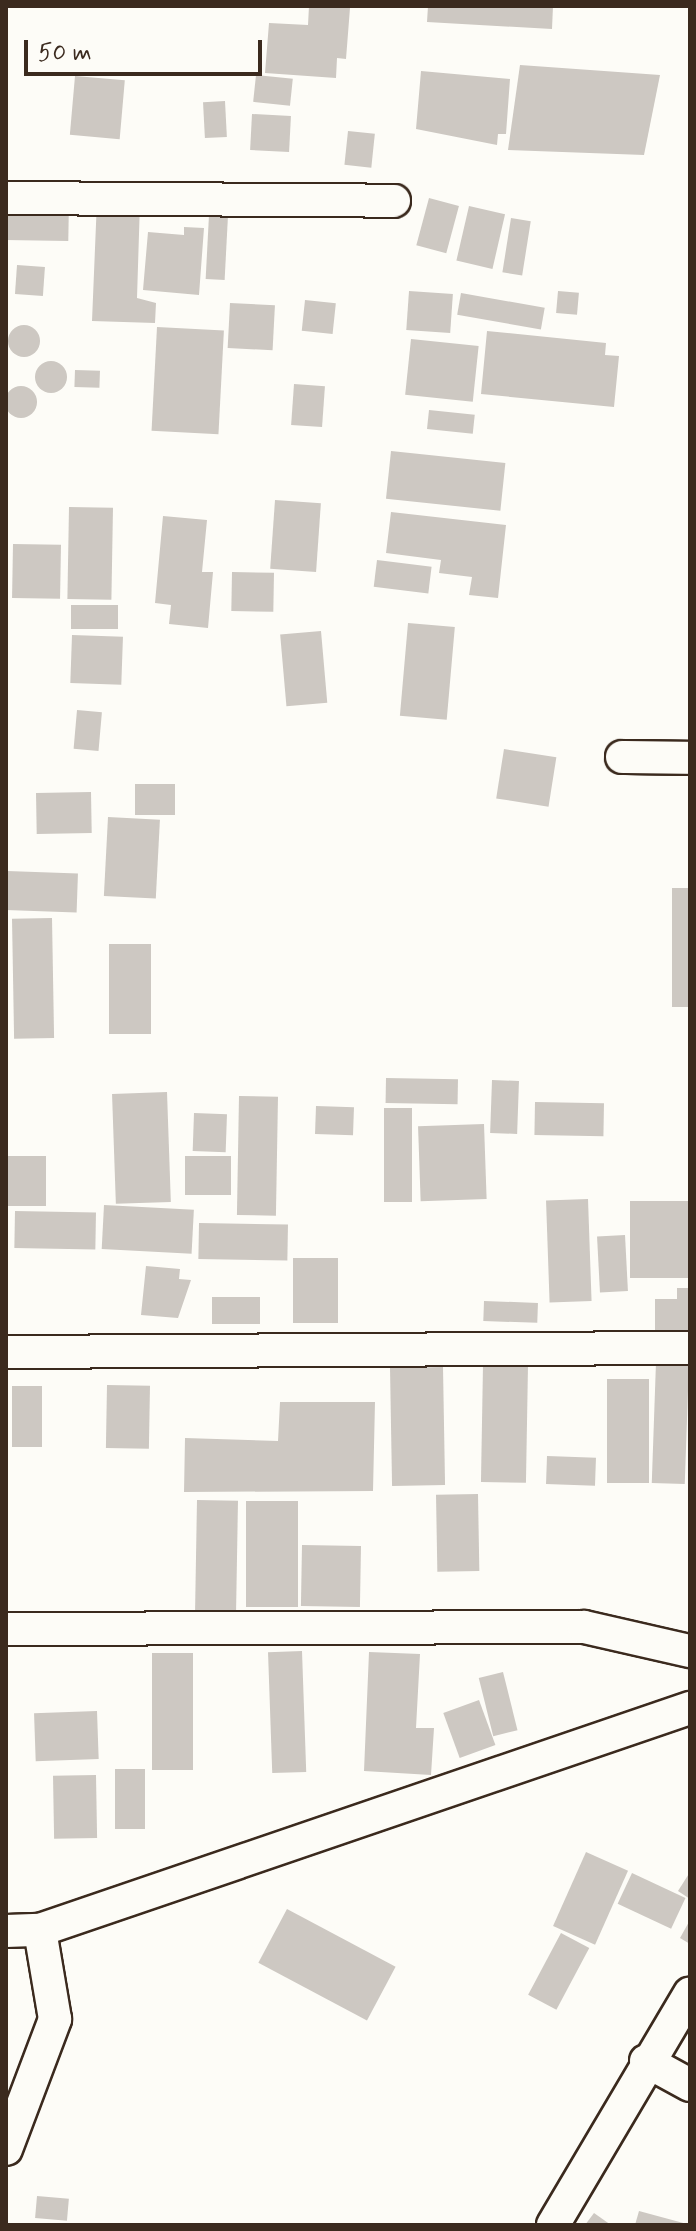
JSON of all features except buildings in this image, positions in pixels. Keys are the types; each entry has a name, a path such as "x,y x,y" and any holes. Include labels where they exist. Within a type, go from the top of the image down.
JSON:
{"street":[{"path":"6,198 394,201"},
{"path":"622,757 690,758"},
{"path":"6,1352 690,1348"},
{"path":"6,1629 584,1627 690,1651"},
{"path":"6,1931 40,1930 690,1708"},
{"path":"6,2149 55,2019 40,1930"},
{"path":"553,2225 646,2061 690,1993"},
{"path":"646,2061 690,2085"}]}
